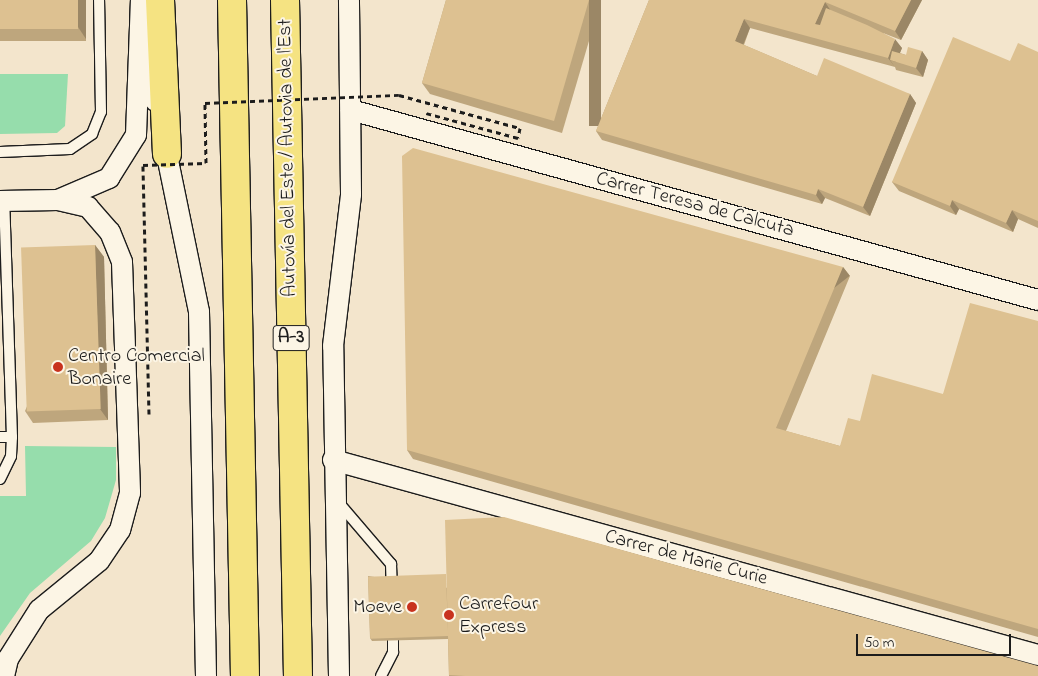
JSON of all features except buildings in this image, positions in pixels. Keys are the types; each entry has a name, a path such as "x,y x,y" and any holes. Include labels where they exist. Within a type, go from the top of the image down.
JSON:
{"highway":[{"path":"160,0 166,154"},
{"path":"232,0 245,676"},
{"name":"Autovía del Este / Autovia de l'Est","path":"285,0 298,676"}],"street":[{"path":"58,200 109,178 136,135 141,0"},
{"path":"339,676 333,460 333,346 351,194 349,0"},
{"path":"141,34 199,312 206,675"},
{"name":"Carrer Teresa de Calcuta","path":"351,110 1038,300"},
{"path":"2,201 58,200 88,207 110,232 122,262 130,493 120,530 99,561 39,610 8,659 4,676"},
{"name":"Carrer de Marie Curie","path":"333,460 1038,655"}],"lane":[{"path":"0,152 70,149 92,134 101,112 99,0"},
{"path":"0,479 11,456 12,437 2,201"},
{"path":"0,437 12,437"},
{"path":"334,498 391,564 393,652 381,676"}],"path":[{"path":"149,414 143,165 206,164 205,103 399,95 520,128 518,138 426,114"}],"green space":[{"path":"0,74 68,74 65,126 57,133 0,134"},
{"path":"25,446 116,447 116,480 105,518 91,541 30,593 0,636 0,496 26,496"}],"place":[{"name":"Centro Comercial Bonaire","path":"58,367"},
{"name":"Moeve","path":"412,607"},
{"name":"Carrefour Express","path":"449,615"}]}
